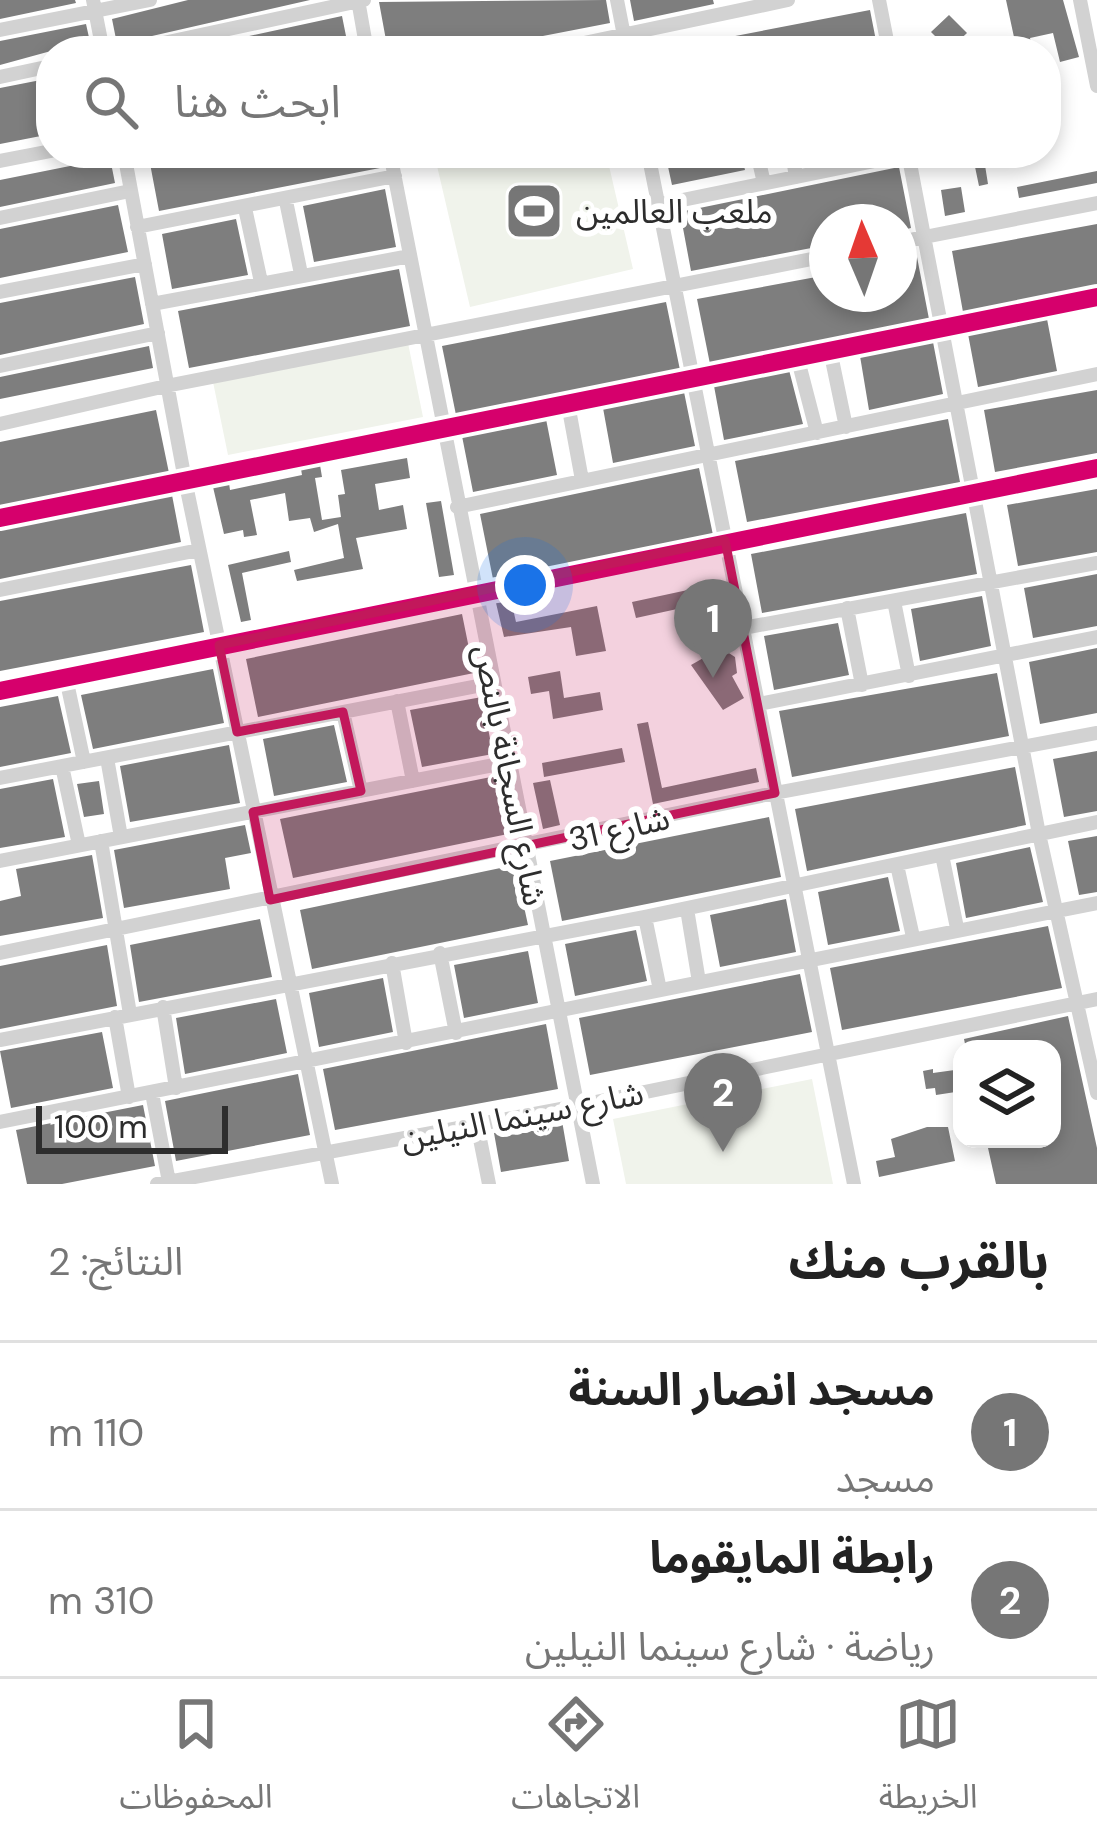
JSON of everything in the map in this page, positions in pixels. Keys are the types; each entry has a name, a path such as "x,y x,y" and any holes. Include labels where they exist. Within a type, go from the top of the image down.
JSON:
{"street":[{"path":"0,30 94,6 150,0"},
{"path":"195,36 360,0 365,36"},
{"path":"617,0 625,36"},
{"path":"652,36 788,0"},
{"path":"879,0 886,36"},
{"path":"1080,0 1097,86"},
{"path":"94,6 100,36"},
{"path":"0,77 36,70"},
{"path":"0,161 36,154"},
{"path":"126,168 185,481 332,1184"},
{"name":"شارع السجانة بالنص","path":"393,168 593,1184"},
{"path":"651,168 854,1184"},
{"path":"761,168 764,184"},
{"path":"794,168 796,177"},
{"path":"658,205 840,168"},
{"path":"912,168 1039,834 1097,1094"},
{"path":"137,227 395,176"},
{"path":"0,218 130,191"},
{"path":"286,201 301,274"},
{"path":"917,239 1097,203"},
{"path":"245,208 261,281"},
{"path":"152,304 410,256"},
{"path":"0,424 166,386 809,259"},
{"path":"0,292 145,264"},
{"path":"0,518 1097,296"},
{"path":"0,366 158,333"},
{"path":"830,350 846,427"},
{"path":"796,356 817,434"},
{"path":"457,506 1097,374"},
{"path":"568,404 583,480"},
{"path":"0,691 725,539 1097,468"},
{"path":"0,590 199,550"},
{"path":"743,628 1097,562"},
{"path":"894,601 909,676"},
{"path":"847,608 862,685"},
{"path":"759,704 1097,638"},
{"path":"66,678 83,762"},
{"path":"0,778 493,682"},
{"path":"397,701 413,781"},
{"path":"343,712 361,791"},
{"name":"شارع 31","path":"0,953 527,848 775,793 1097,733"},
{"path":"107,758 121,837"},
{"path":"0,861 509,762"},
{"path":"62,766 79,845"},
{"path":"0,1040 686,909 1097,822"},
{"path":"101,841 115,931 130,1097"},
{"path":"942,855 957,928"},
{"path":"897,865 913,938"},
{"path":"0,1122 1097,903"},
{"path":"686,909 699,982"},
{"path":"645,917 660,991"},
{"path":"440,953 457,1034"},
{"path":"392,963 406,1043"},
{"name":"شارع سينما النيلين","path":"163,1183 577,1106 1097,998"},
{"path":"163,1007 176,1088"},
{"path":"152,1093 163,1183"},
{"path":"477,1124 489,1184"}],"highlighted area":[{"path":"725,540 775,793 270,900 253,812 361,791 343,712 237,732 219,645"}],"shaded area":[{"name":"ملعب العالمين","path":"438,168 609,168 633,269 470,307"},
{"path":"408,343 423,417 228,455 213,382"},
{"path":"812,1079 833,1184 626,1184 613,1119"}],"building":[{"path":"0,0 75,0 76,3 0,19"},
{"path":"188,0 310,0 152,36 115,36 112,19"},
{"path":"606,0 610,23 543,36 385,36 379,2"},
{"path":"630,0 713,0 714,4 634,21"},
{"path":"1006,0 1063,0 1079,57 1061,62 1061,36 1053,33 1014,36"},
{"path":"870,10 875,36 735,36"},
{"path":"949,15 967,33 935,36 931,32"},
{"path":"342,16 346,36 249,36"},
{"path":"86,24 89,36 36,36 36,55 0,65 0,41"},
{"path":"36,81 36,137 0,144 0,88"},
{"path":"60,168 112,168 115,183 0,207 0,180"},
{"path":"151,168 380,168 159,211"},
{"path":"668,168 745,170 672,185"},
{"path":"899,168 906,204 809,204 809,248 691,271 680,212"},
{"path":"975,168 985,168 988,184 979,186"},
{"path":"1097,171 1097,183 1019,198 1017,187"},
{"path":"961,187 965,212 945,216 941,190"},
{"path":"385,189 396,247 314,262 303,206"},
{"path":"118,205 128,252 0,278 0,229"},
{"path":"236,219 248,275 172,289 162,234"},
{"path":"1097,224 1097,286 963,312 952,251"},
{"path":"917,257 929,319 710,364 697,299 809,278 809,312 917,312"},
{"path":"399,269 410,326 189,368 178,311"},
{"path":"135,277 144,324 0,355 0,303"},
{"path":"666,302 680,370 456,415 442,346"},
{"path":"1047,319 1057,371 978,387 968,334"},
{"path":"933,342 943,394 869,410 860,356"},
{"path":"149,346 153,368 0,399 0,377"},
{"path":"789,370 803,424 724,440 714,386"},
{"path":"1097,390 1097,453 995,472 984,410"},
{"path":"684,392 695,446 613,463 603,408"},
{"path":"156,410 169,473 0,507 0,442"},
{"path":"546,419 557,475 473,492 462,436"},
{"path":"948,419 960,482 747,522 735,461"},
{"path":"407,458 410,478 375,484 379,510 403,505 407,529 356,538 363,569 297,581 294,570 344,558 338,524 314,532 310,518 289,521 285,493 250,500 257,535 244,537 243,530 224,534 213,487 229,483 230,490 302,475 301,469 320,465 322,477 315,478 322,520 341,517 338,495 345,494 341,470"},
{"path":"699,468 713,535 493,579 480,514"},
{"path":"1097,489 1097,552 1018,566 1007,505"},
{"path":"172,495 181,542 0,579 0,529"},
{"path":"441,501 454,575 439,577 426,503"},
{"path":"966,513 977,574 762,613 751,554"},
{"path":"289,551 291,562 242,573 251,620 241,622 228,565"},
{"path":"191,565 204,632 0,671 0,601"},
{"path":"1097,574 1097,626 1033,638 1024,588"},
{"path":"697,588 700,604 636,618 632,602"},
{"path":"982,596 991,646 920,661 911,609"},
{"path":"511,600 516,622 597,606 606,651 576,656 571,627 504,637 496,603"},
{"path":"462,614 474,673 258,717 246,659"},
{"path":"838,623 849,675 774,690 764,636"},
{"path":"721,648 735,657 737,673 732,676 744,698 723,710 691,665"},
{"path":"1097,648 1097,713 1040,724 1029,662"},
{"path":"213,669 224,723 93,749 81,695"},
{"path":"560,671 564,698 600,692 603,710 553,719 549,691 531,694 528,677"},
{"path":"997,673 1009,736 792,777 779,711"},
{"path":"58,696 71,753 0,767 0,707"},
{"path":"482,697 493,754 422,767 410,710"},
{"path":"648,722 662,788 756,768 759,782 653,804 637,724"},
{"path":"334,725 347,782 274,796 263,739"},
{"path":"229,745 240,803 130,822 120,766"},
{"path":"622,748 625,762 544,777 542,763"},
{"path":"1097,751 1097,811 1064,817 1053,759"},
{"path":"1015,767 1026,825 807,871 795,809"},
{"path":"496,776 508,834 293,878 280,819"},
{"path":"53,779 65,837 0,848 0,789"},
{"path":"550,780 560,825 543,829 533,783"},
{"path":"99,781 104,814 84,817 77,784"},
{"path":"769,817 781,877 562,921 550,861"},
{"path":"245,825 251,853 225,858 230,889 124,908 114,850"},
{"path":"1097,836 1097,892 1079,895 1068,841"},
{"path":"1030,847 1043,902 966,918 956,863"},
{"path":"92,855 103,918 0,936 0,901 21,896 16,869"},
{"path":"515,865 528,925 312,969 300,910"},
{"path":"888,877 900,931 828,945 818,892"},
{"path":"786,899 796,952 720,967 710,915"},
{"path":"260,919 272,977 139,1002 130,945"},
{"path":"1048,926 1062,988 842,1030 830,968"},
{"path":"636,930 647,981 575,996 565,944"},
{"path":"107,945 117,1006 0,1029 0,966"},
{"path":"528,951 538,1003 464,1018 454,965"},
{"path":"800,974 812,1032 590,1075 579,1018"},
{"path":"383,978 393,1032 319,1047 309,993"},
{"path":"276,999 287,1053 185,1074 176,1018"},
{"path":"1068,1016 1097,1148 1097,1184 996,1184 988,1148 1061,1148 1061,1040 964,1039"},
{"path":"546,1024 558,1089 335,1130 323,1069"},
{"path":"102,1032 113,1088 11,1108 0,1051"},
{"path":"953,1070 953,1092 936,1095 935,1088 926,1089 923,1071"},
{"path":"298,1074 310,1135 176,1161 165,1101"},
{"path":"143,1105 155,1166 62,1184 27,1184 16,1130"},
{"path":"562,1121 569,1161 501,1172 494,1133"},
{"path":"927,1127 948,1127 955,1161 879,1177 876,1161 895,1157 891,1139"}],"cycle path":[{"path":"0,518 1097,297"},
{"path":"0,691 1097,468"}],"place":[{"name":"ملعب العالمين","path":"534,211"},
{"name":"مسجد انصار السنة","path":"713,678"},
{"name":"رابطة المايقوما","path":"723,1152"}]}
